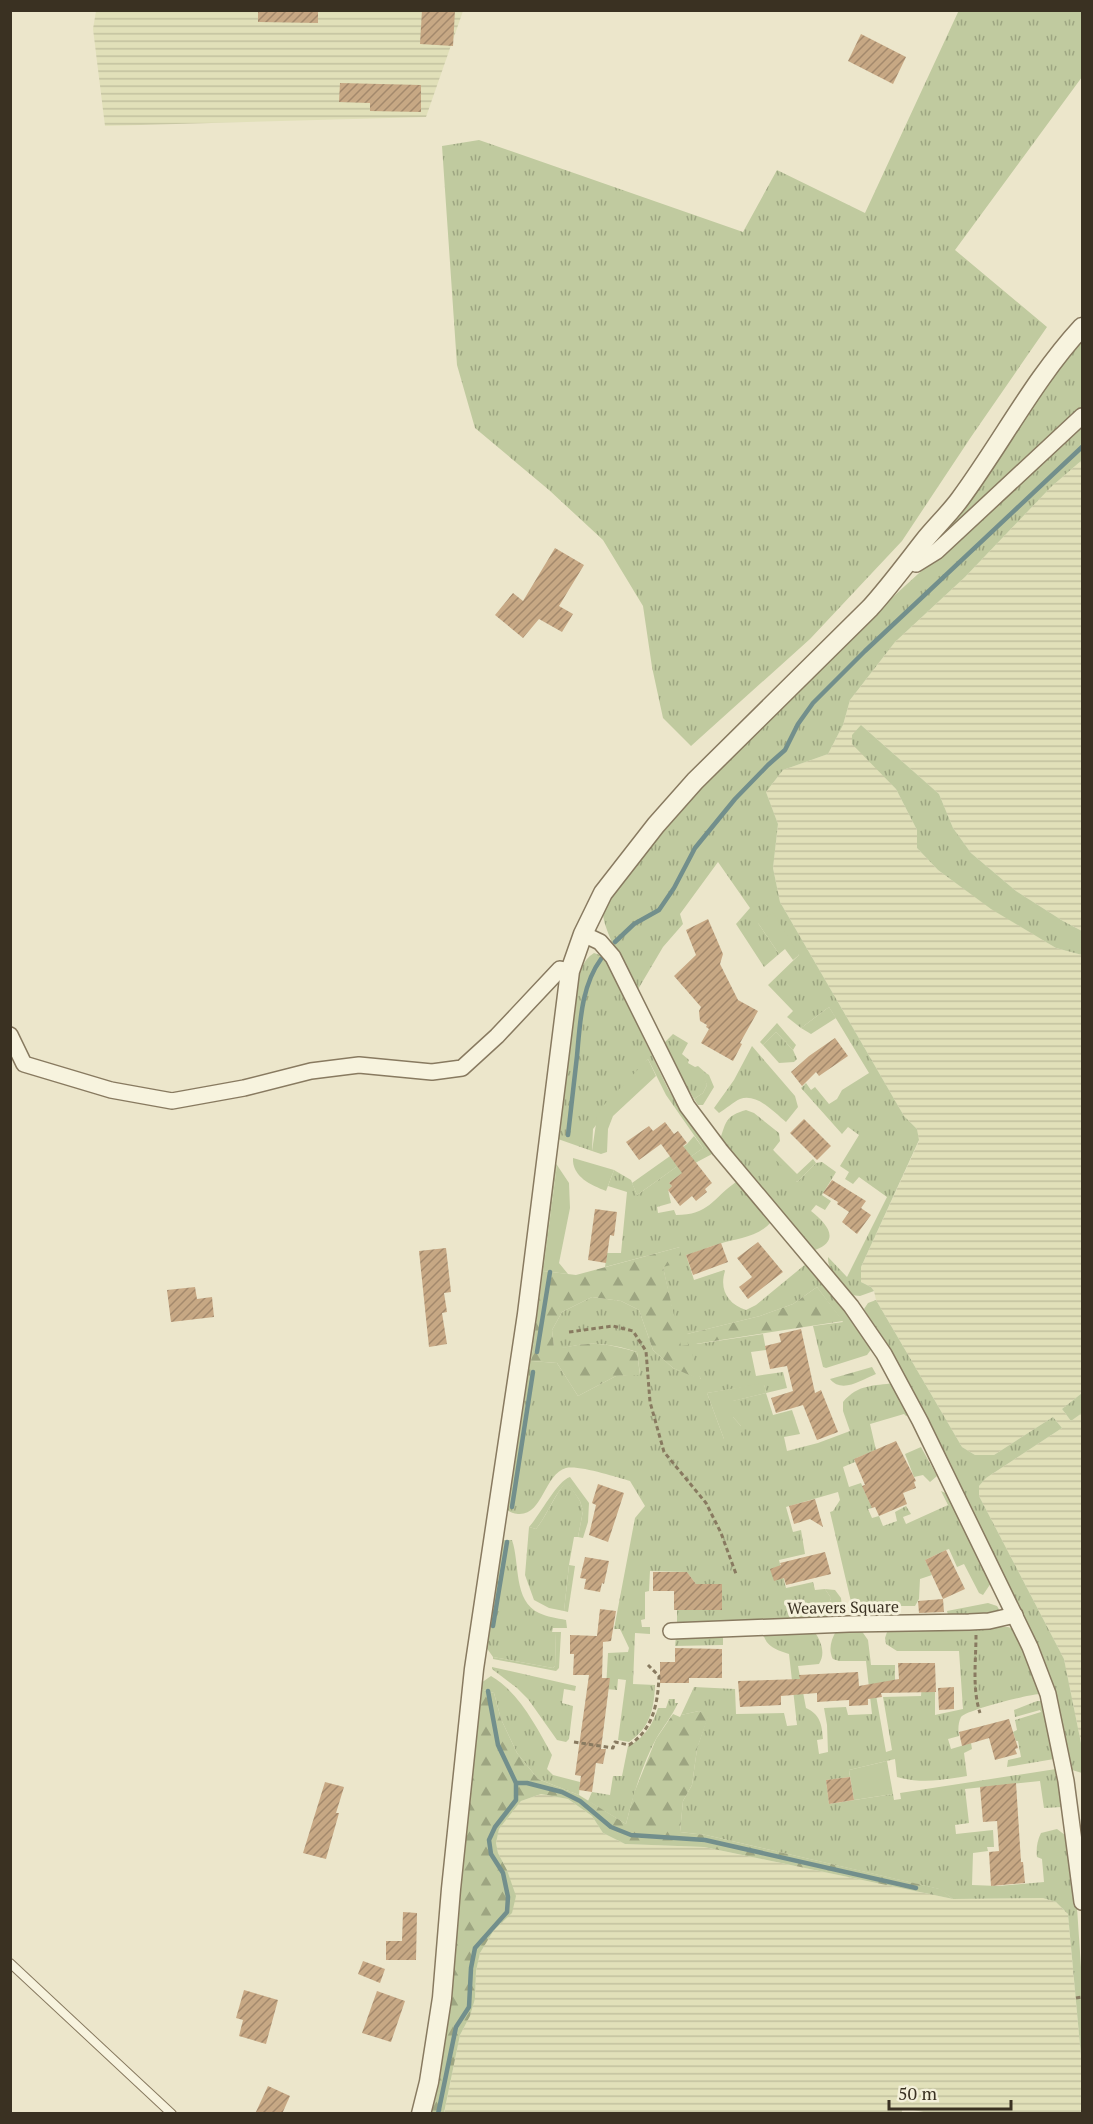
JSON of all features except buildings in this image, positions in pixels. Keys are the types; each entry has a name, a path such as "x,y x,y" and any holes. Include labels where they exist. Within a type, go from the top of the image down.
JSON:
{"street":[{"path":"421,2114 442,1998 473,1678 527,1314 570,971 583,934 603,893 682,795 870,609 960,499 1029,394 1062,350 1083,327"},
{"path":"909,561 916,564 937,551 1083,416"},
{"path":"583,934 600,942 613,957 670,1073 697,1120 872,1333 920,1421 1015,1615 1048,1694 1066,1781 1083,1902"},
{"path":"10,1035 24,1064 111,1090 172,1101 244,1088 311,1071 349,1066 432,1072 462,1068 560,969 570,971"},
{"name":"Weavers Square","path":"671,1631 838,1624 969,1622 1003,1619 1015,1615"}],"lane":[{"path":"10,1963 172,2114"}],"path":[{"path":"569,1332 613,1326 633,1332 646,1352 650,1402 664,1452 706,1503 722,1533 736,1574"},
{"path":"977,1628 975,1683 976,1703 980,1713"},
{"path":"574,1742 613,1748 615,1742 628,1745 634,1741 652,1719 656,1709 659,1676 648,1665"},
{"path":"1076,1998 1083,1997"}],"green space":[{"path":"959,10 1082,11 1082,77 955,250 1047,327 902,541 810,639 691,746 663,718 652,667 643,606 603,540 549,490 475,428 457,365 442,146 479,140 743,232 777,170 865,213"},
{"path":"96,11 463,11 426,117 105,126 93,29"},
{"path":"1082,336 1082,408 927,550"},
{"path":"1082,421 1082,460 1051,487 965,577 895,642 850,700 843,725 828,754 783,770 766,792 778,824 773,868 780,902 904,1116 917,1129 919,1140 861,1267 861,1282 874,1291 860,1296 851,1295 833,1273 828,1257 847,1277 887,1197 859,1177 853,1184 845,1179 849,1172 840,1166 859,1135 848,1127 842,1134 801,1088 806,1083 811,1090 815,1087 829,1104 837,1099 842,1090 869,1073 829,1007 801,1028 787,1017 793,1011 768,985 799,955 758,923 779,954 764,967 736,924 750,908 718,862 680,914 683,924 663,947 637,991 610,938 603,917 603,907 608,896 685,798 847,639 940,556"},
{"path":"1082,460 1082,931 1016,891 971,853 953,828 939,794 861,725 876,767 896,789 917,830 917,848 938,870 992,909 1056,948 1082,955 1082,1393 1062,1409 1071,1421 1082,1413 1082,1748 1064,1659 979,1496 979,1486 986,1478 1062,1428 1053,1417 994,1455 975,1455 962,1447 876,1300 874,1291 861,1282 861,1267 919,1141 917,1129 904,1116 780,902 773,868 778,824 766,792 783,770 828,754 843,725 850,700 895,642 965,577 1051,487"},
{"path":"861,725 939,794 953,828 971,853 1016,891 1082,931 1082,955 1056,948 991,909 938,870 917,848 917,830 896,789 852,744 852,735"},
{"path":"773,912 799,955 793,960 785,949 779,954 758,923"},
{"path":"594,953 600,955 608,964 668,1089 681,1111 714,1153 697,1162 669,1183 672,1186 668,1190 671,1203 657,1207 658,1213 674,1210 676,1215 696,1212 709,1205 736,1182 772,1221 760,1231 747,1237 686,1255 694,1280 724,1270 723,1284 726,1295 734,1304 746,1310 756,1305 807,1263 850,1314 873,1347 867,1355 823,1367 813,1326 843,1322 817,1287 793,1304 760,1316 687,1334 697,1344 763,1334 766,1350 751,1352 756,1376 783,1372 787,1388 766,1393 773,1415 792,1410 800,1434 784,1437 787,1451 850,1431 843,1411 843,1402 860,1389 894,1383 911,1413 870,1424 876,1450 854,1459 855,1462 843,1467 849,1487 861,1483 872,1508 868,1509 872,1518 879,1516 883,1526 897,1521 895,1512 906,1506 911,1514 903,1517 906,1524 948,1505 941,1491 950,1495 991,1583 983,1595 979,1593 964,1564 957,1567 949,1549 946,1550 925,1560 932,1575 920,1579 919,1599 915,1606 894,1606 893,1616 948,1615 947,1611 988,1603 997,1606 1000,1611 997,1614 859,1619 852,1606 830,1512 840,1500 838,1492 786,1507 793,1532 801,1530 805,1554 779,1560 786,1588 813,1582 815,1590 825,1589 831,1598 823,1619 677,1623 677,1610 722,1610 722,1584 696,1584 687,1572 650,1571 649,1591 645,1592 645,1619 641,1620 642,1627 650,1627 650,1634 635,1633 633,1684 655,1685 653,1702 650,1717 642,1731 629,1742 618,1740 626,1680 618,1679 617,1690 606,1689 608,1653 628,1652 629,1648 620,1629 614,1629 635,1518 645,1506 630,1481 580,1468 566,1468 553,1478 538,1502 526,1513 514,1513 506,1508 555,1163 557,1165 531,1361 557,1363 578,1396 616,1376 640,1374 637,1352 631,1350 594,1344 554,1348 552,1330 562,1312 592,1297 621,1301 639,1310 653,1350 673,1368 701,1379 680,1346 663,1267 680,1247 605,1267 607,1253 621,1253 627,1192 608,1186 614,1170 631,1180 637,1195 703,1148 666,1095 648,1059 593,1129 592,1151 558,1139 575,987 582,968","holes":["764,1384 766,1393 732,1401 733,1417 741,1426 724,1439 707,1393"]},
{"path":"829,1007 836,1018 811,1034 801,1028"},
{"path":"777,1023 796,1045 793,1050 776,1032 763,1045 760,1042"},
{"path":"776,1032 793,1050 797,1059 794,1062 779,1063 763,1045"},
{"path":"673,1034 688,1043 682,1054 689,1060 688,1063 695,1067 698,1066 706,1073 704,1076 707,1085 703,1093 694,1099 663,1044"},
{"path":"752,1046 795,1096 798,1107 786,1122 765,1104 753,1099 740,1099 719,1113 714,1108 734,1080"},
{"path":"648,1059 656,1076 613,1116 608,1129 607,1152 601,1154 592,1151 597,1117 603,1106"},
{"path":"706,1073 714,1087 703,1105 698,1105 694,1099 703,1093 707,1085 703,1076"},
{"path":"746,1110 754,1113 779,1133 780,1141 773,1150 797,1182 816,1163 822,1162 836,1172 822,1195 831,1201 825,1210 816,1205 811,1211 829,1231 828,1241 823,1246 815,1250 720,1140 728,1120"},
{"path":"694,1136 703,1148 637,1195 632,1183 687,1144"},
{"path":"773,1150 797,1174 813,1159 816,1163 797,1182 769,1153"},
{"path":"573,1158 614,1170 606,1191 579,1175"},
{"path":"557,1165 569,1183 570,1208 559,1263 568,1274 543,1271"},
{"path":"680,1247 682,1262 663,1267 681,1346 688,1345 687,1334 760,1316 793,1304 817,1287 843,1321 689,1345 701,1380 673,1368 653,1350 639,1310 621,1301 592,1297 562,1312 552,1330 554,1347 601,1344 637,1352 640,1375 616,1376 578,1396 557,1363 531,1361 543,1271 576,1275"},
{"path":"876,1300 962,1447 975,1455 994,1455 1053,1417 1062,1428 986,1478 979,1486 979,1496 1064,1659 1082,1748 1082,1773 1072,1770 1069,1765 1053,1683 1040,1651 908,1381 864,1309 868,1303"},
{"path":"872,1367 876,1374 846,1386 830,1379"},
{"path":"764,1383 766,1393 733,1401 733,1417 741,1426 742,1432 735,1439 724,1439 707,1393"},
{"path":"1082,1393 1082,1413 1071,1421 1062,1409"},
{"path":"921,1447 937,1476 930,1482 923,1475 914,1477 905,1454"},
{"path":"570,1477 589,1503 588,1522 583,1538 578,1537 583,1511 580,1501 567,1482 558,1492 536,1529 529,1527 554,1491"},
{"path":"567,1481 580,1501 583,1511 578,1537 574,1537 564,1611 549,1608 534,1600 525,1575 529,1527 536,1529"},
{"path":"501,1540 512,1540 521,1591 525,1600 539,1613 566,1620 567,1628 553,1628 552,1632 556,1632 555,1666 553,1668 493,1657 486,1647"},
{"path":"569,1565 575,1566 568,1612 564,1611"},
{"path":"825,1589 835,1590 841,1598 842,1607 835,1618 823,1619 831,1598"},
{"path":"1008,1627 1016,1630 1040,1689 1039,1694 985,1707 961,1717 958,1726 959,1736 948,1739 951,1749 971,1743 972,1749 964,1753 967,1776 924,1781 897,1777 895,1759 849,1770 850,1777 826,1780 829,1804 893,1794 894,1800 901,1799 900,1793 1056,1769 1062,1807 1044,1808 1040,1781 965,1789 969,1823 955,1825 956,1834 993,1830 994,1847 987,1847 988,1851 973,1853 972,1885 998,1886 1044,1882 1042,1859 1037,1857 1037,1845 1041,1833 1057,1829 1065,1835 1076,1893 1082,1982 1082,2067 1068,1914 1056,1902 1043,1898 953,1899 939,1889 706,1835 680,1832 683,1801 692,1785 697,1749 708,1715 699,1711 681,1715 694,1687 735,1689 736,1714 784,1713 787,1726 797,1725 789,1654 769,1645 763,1633 814,1631 819,1639 822,1651 819,1664 798,1666 806,1708 814,1713 821,1725 823,1739 817,1740 819,1754 828,1752 824,1708 846,1707 848,1715 872,1714 866,1661 833,1659 831,1645 836,1631 861,1630 868,1640 871,1665 895,1665 895,1681 874,1684 886,1752 892,1750 883,1697 921,1696 922,1685 935,1685 935,1715 963,1709 959,1651 897,1651 886,1644 888,1629"},
{"path":"556,1632 561,1632 559,1668 556,1671 493,1659 493,1657 553,1668 555,1666"},
{"path":"723,1634 723,1645 675,1646 676,1637"},
{"path":"492,1667 576,1686 575,1691 564,1689 562,1703 573,1706 569,1739 566,1742 557,1740 528,1699"},
{"path":"491,1676 510,1691 533,1722 552,1755 547,1769 553,1775 580,1782 579,1795 538,1779 517,1753 501,1719 494,1693 480,1689 481,1683"},
{"path":"480,1689 494,1693 501,1719 517,1753 538,1779 579,1795 626,1824 634,1793 656,1739 673,1714 680,1717 699,1711 709,1714 697,1749 692,1785 683,1801 680,1832 706,1835 940,1889 953,1899 704,1847 625,1844 603,1833 592,1816 568,1799 541,1794 521,1801 499,1829 496,1843 516,1896 512,1913 494,1930 480,1953 476,1971 475,1999 470,2016 460,2035 444,2113 428,2114"},
{"path":"669,1699 675,1699 675,1703 678,1703 646,1759 626,1824 588,1801 592,1792 610,1795 613,1776 622,1776 628,1746 643,1735 651,1725 658,1708 666,1708"},
{"path":"1041,1701 1046,1710 1054,1759 1007,1767 1008,1760 1021,1757 1018,1741 1013,1732 1017,1730 1015,1720 1041,1712 1040,1710 1015,1717 1014,1710"},
{"path":"887,1761 893,1794 854,1800 849,1770"},
{"path":"541,1794 568,1799 592,1816 603,1833 625,1844 704,1847 953,1899 1043,1898 1056,1902 1068,1914 1082,2067 1082,2113 934,2114 903,2108 901,2114 444,2114 460,2035 470,2016 475,1999 476,1971 480,1953 494,1930 511,1913 507,1870 498,1853 496,1843 499,1829 521,1801"}],"waterway":[{"path":"615,942 634,924 659,910 674,888 695,848 735,799 785,750 798,724 813,703 865,651 1082,447"},
{"path":"568,1135 585,993 601,959"},
{"path":"537,1352 550,1272"},
{"path":"512,1507 533,1372"},
{"path":"493,1626 507,1542"},
{"path":"438,2114 456,2027 469,2007 471,1968 475,1948 507,1912 508,1897 503,1873 491,1854 489,1840 495,1827 516,1800 516,1783 498,1745 488,1691"},
{"path":"516,1783 527,1783 562,1792 580,1801 611,1827 631,1835 705,1840 916,1888"}]}
